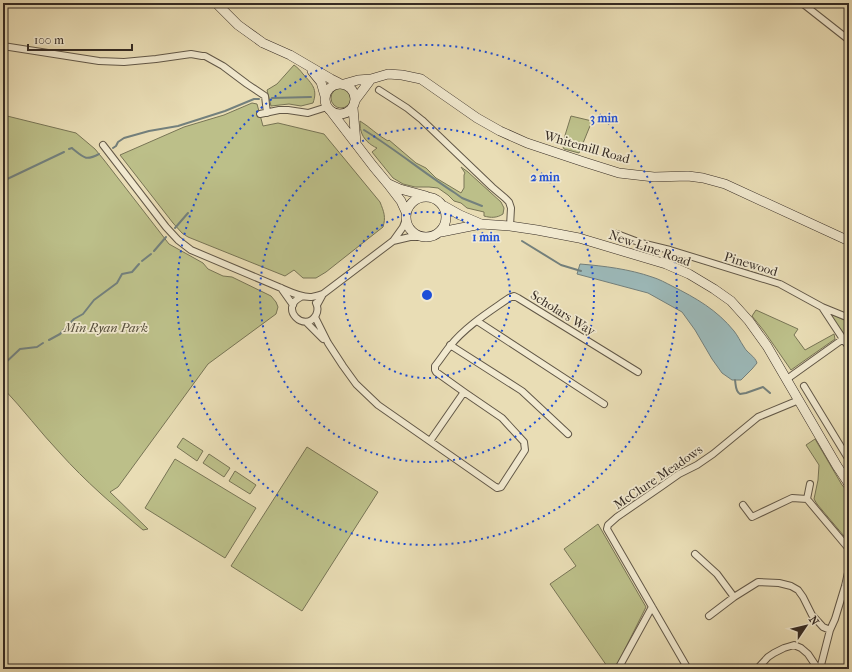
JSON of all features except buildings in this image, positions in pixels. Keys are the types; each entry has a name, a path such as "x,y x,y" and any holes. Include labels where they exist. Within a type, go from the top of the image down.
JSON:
{"main road":[{"path":"216,3 238,25 263,43 290,55 331,79 349,86 356,98"},
{"path":"309,66 321,82 325,102 329,109 401,201 406,216 407,225 410,230 416,235 429,238 441,232 447,220 447,212 439,201 433,197 400,189 388,184"},
{"name":"Whitemill Road","path":"342,84 388,74 421,79 477,118 500,131 527,143 620,172 654,177 688,176 703,178 725,184 849,241"},
{"path":"356,144 353,108 356,98 371,78"},
{"path":"325,96 330,87 334,84 342,84"},
{"path":"329,109 340,114 353,108"},
{"path":"406,216 408,207 413,201 426,196"},
{"name":"New Line Road","path":"444,206 481,224"},
{"name":"New Line Road","path":"441,232 481,224 510,226 579,238 666,264 689,274 714,289 731,301 749,321 767,346 849,484"}],"street":[{"path":"802,3 849,40"},
{"path":"3,46 99,61 124,62 191,54 206,56 223,66 265,96 267,113"},
{"path":"379,90 407,108 422,120 509,202 510,226"},
{"path":"260,114 279,110 308,113 329,109"},
{"path":"103,145 166,227 178,240 191,250 301,297 323,294 394,241 403,227 406,216"},
{"name":"Pinewood","path":"617,234 641,243 670,250 780,284 822,307 849,318"},
{"path":"394,241 410,237 422,237"},
{"path":"666,264 670,250"},
{"path":"280,288 293,305"},
{"path":"301,297 298,298 293,305 293,313 300,321 306,322 315,317 317,313 317,305 323,294"},
{"name":"Scholars Way","path":"328,343 356,384 378,405 497,488 501,487 525,450 524,442 502,418 435,370 435,366 450,345 476,321 514,296 638,372"},
{"path":"309,297 317,305"},
{"name":"Pinewood","path":"822,307 842,339 849,347"},
{"path":"315,317 328,343"},
{"path":"476,321 604,404"},
{"path":"306,322 328,343"},
{"path":"787,379 842,339"},
{"path":"450,345 522,391 568,434"},
{"path":"804,386 849,460 837,466"},
{"path":"430,441 464,392"},
{"name":"McClure Meadows","path":"688,669 607,529 608,525 617,517 679,474 697,465 713,454 758,417 799,400"},
{"path":"807,499 810,484"},
{"path":"743,505 752,517 792,498 807,499 849,549"},
{"path":"695,554 717,574 734,597"},
{"path":"819,669 830,630 836,619 849,568"},
{"path":"709,616 734,597 758,582 779,583 791,586 798,590 812,615 823,627 830,630"},
{"path":"618,669 652,607"},
{"path":"757,669 774,653 794,645 802,648 819,669"}],"green space":[{"path":"294,65 301,71 313,87 315,94 313,103 301,106 289,104 271,106 267,90 277,84"},
{"path":"337,88 345,88 351,94 351,102 345,108 337,108 331,102 331,94"},
{"path":"252,103 257,104 263,126 278,123 324,134 380,202 383,209 383,227 326,272 316,278 303,278 294,270 285,276 188,237 173,223 120,155 184,127 224,115"},
{"name":"Min Ryan Park","path":"3,115 76,133 95,149 169,244 203,263 208,269 223,276 232,277 271,296 278,307 276,314 208,364 118,487 110,492 148,529 143,530 79,473 3,388"},
{"path":"571,116 592,121 579,153 564,149 562,145"},
{"path":"360,121 384,139 389,140 416,163 426,168 436,178 461,193 464,188 465,173 461,167 501,202 504,208 503,214 494,217 484,216 484,212 467,208 461,203 454,201 438,188 415,187 403,184 393,178 372,152 377,148 363,137"},
{"path":"756,310 798,329 794,335 805,350 834,334 835,339 791,370 752,316"},
{"path":"831,314 849,322 849,340 831,317"},
{"path":"183,438 203,451 197,461 177,447"},
{"path":"815,439 842,485 849,493 849,542 814,499 819,465 806,445"},
{"path":"307,447 378,492 302,611 231,566"},
{"path":"209,454 230,468 224,477 203,463"},
{"path":"175,459 256,508 225,558 145,508"},
{"path":"235,471 256,485 250,494 229,481"},
{"path":"598,524 646,607 615,669 609,669 550,584 576,566 564,549"}],"water":[{"path":"580,264 616,268 643,274 660,280 689,295 706,305 721,317 735,333 745,349 755,358 757,363 741,380 732,380 722,373 682,312 648,293 577,274"}],"waterway":[{"path":"272,98 311,97"},
{"path":"113,148 124,138 149,131 178,126 225,111 254,99 259,99"},
{"path":"364,130 462,198 482,206"},
{"path":"69,149 72,148 85,158 99,154"},
{"path":"3,181 64,152"},
{"path":"175,228 188,213"},
{"path":"154,251 166,237"},
{"path":"522,241 561,265 581,271"},
{"path":"142,261 151,254"},
{"path":"49,340 60,334 74,319 83,314 94,300 117,283 122,274 132,272 139,264"},
{"path":"3,365 20,349 37,347 43,343"},
{"path":"735,380 736,390 740,394 763,387 770,393"}]}
